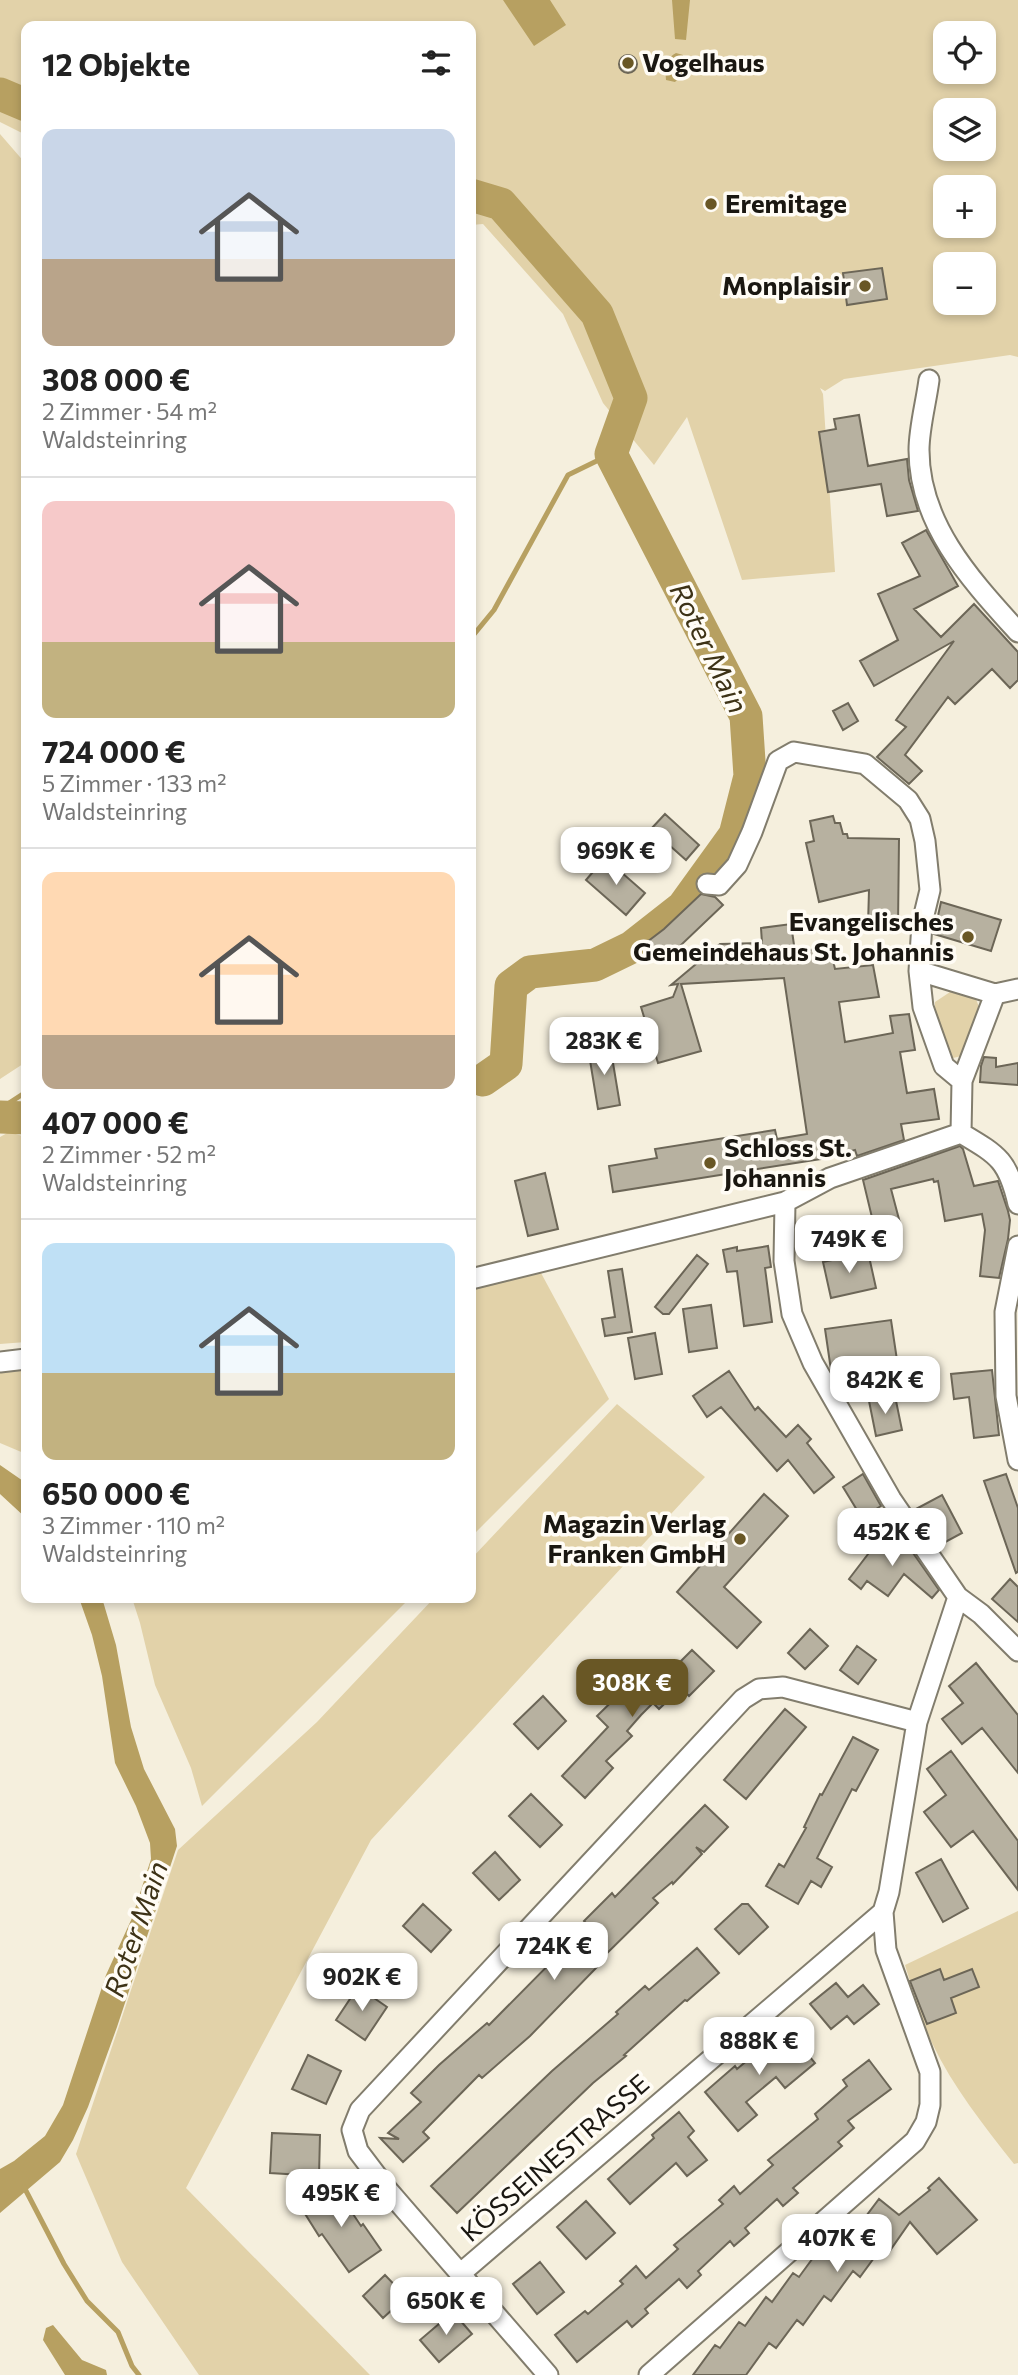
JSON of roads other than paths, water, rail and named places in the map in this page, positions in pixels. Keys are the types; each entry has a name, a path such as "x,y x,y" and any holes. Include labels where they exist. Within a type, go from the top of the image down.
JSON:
{"street":[{"path":"929,380 919,450 923,481 933,517 951,552 973,582 1018,632"},
{"path":"707,884 719,885 737,865 778,761 794,752 865,764 908,800 919,819 925,841 930,890 922,923 919,971 923,1007 944,1066 962,1080"},
{"path":"919,971 995,994 1018,989"},
{"path":"961,1133 962,1080 995,994"},
{"path":"476,1278 785,1202 830,1178 961,1133 995,1153 1012,1178 1018,1203"},
{"path":"785,1202 784,1261 792,1314 810,1356 891,1500 958,1597 981,1614 1018,1651"},
{"path":"1018,1246 1005,1312 1006,1396 1018,1460"},
{"path":"0,1362 21,1360"},
{"path":"649,2375 915,2141 926,2122 930,2105 930,2072 886,1950 883,1912 889,1892 918,1722 958,1597"},
{"path":"548,2375 386,2188 358,2151 352,2130 360,2110 743,1699 759,1689 783,1687 918,1722"},
{"name":"KÖSSEINESTRASSE","path":"461,2273 883,1912"}],"water":[{"path":"503,0 550,0 566,25 534,46"},
{"path":"672,0 690,0 686,40 675,39"},
{"path":"676,53 683,55 683,64 682,73 675,82 666,80 666,64"},
{"path":"0,1465 21,1480 21,1513 0,1494"},
{"path":"81,1603 103,1603 116,1645 131,1727 144,1769 175,1829 177,1846 117,2027 73,2140 60,2162 0,2213 0,2169 45,2136 63,2105 106,1975 132,1918 151,1859 150,1843 115,1763 102,1676"},
{"path":"53,2325 82,2360 106,2370 107,2375 65,2375 43,2340 46,2328"}],"waterway":[{"name":"Roter Main","path":"0,94 21,103"},
{"name":"Roter Main","path":"476,196 501,204 597,314 631,398 611,454 746,716 750,776 735,835 683,907 632,947 595,965 530,972 511,986 506,1064 483,1080"},
{"path":"476,632 494,610 568,475 611,454"},
{"path":"0,1109 21,1095"},
{"name":"Roter Main","path":"0,1117 21,1118"},
{"name":"Roter Main","path":"24,2187 64,2264 87,2301 118,2332 132,2366 139,2375"}],"place":[{"name":"Vogelhaus","path":"628,63"},
{"name":"Eremitage","path":"711,204"},
{"name":"Monplaisir","path":"865,286"},
{"name":"Evangelisches Gemeindehaus St. Johannis","path":"968,937"},
{"name":"Schloss St. Johannis","path":"710,1163"},
{"name":"Magazin Verlag Franken GmbH","path":"740,1539"}]}
